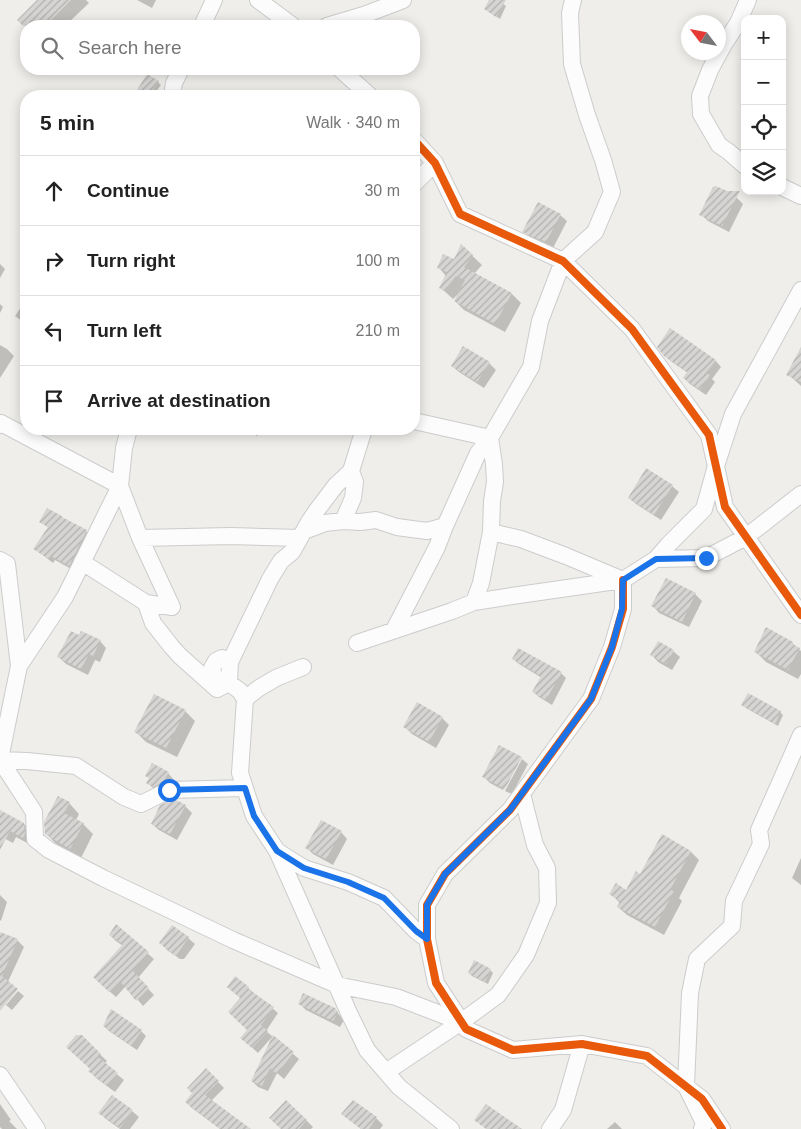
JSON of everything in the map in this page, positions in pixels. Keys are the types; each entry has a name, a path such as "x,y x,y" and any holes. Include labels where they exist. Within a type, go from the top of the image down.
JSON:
{"street":[{"path":"205,20 214,0"},
{"path":"258,0 285,20"},
{"path":"347,20 403,0"},
{"path":"394,630 437,547 478,453 490,438 531,367 540,321 563,261 595,232 612,192 572,64 570,13 573,0"},
{"path":"741,162 719,146 701,114 700,96 710,70 738,23 748,0"},
{"path":"173,90 178,75"},
{"path":"347,75 363,90"},
{"path":"420,147 435,163 460,214 563,261 632,329 709,435 725,507 801,615"},
{"path":"420,178 435,163"},
{"path":"786,189 801,196"},
{"path":"356,643 474,602 623,580 656,559 704,509 733,414 801,290"},
{"path":"0,425 1,423 20,433"},
{"path":"420,423 490,438"},
{"path":"24,435 120,486 140,538 172,607 146,603 82,562"},
{"path":"20,666 65,598 120,486 124,448 127,435"},
{"path":"223,686 212,668 216,661 222,658 230,662 270,579 281,561 292,552 317,510 336,485 351,470 362,435"},
{"path":"474,602 481,583 491,532 495,482 490,438"},
{"path":"344,522 353,498 355,482 351,470"},
{"path":"656,559 706,558 746,537 801,494"},
{"path":"353,498 371,521"},
{"path":"140,538 302,535 325,523 376,520 397,527 427,531 445,526"},
{"path":"491,532 521,539 623,580"},
{"path":"0,560 7,564 20,666 0,760 34,812 35,839 49,850 103,878 233,940 337,985 396,998 461,1022"},
{"path":"623,580 620,618 612,647 591,699 510,810 445,874 427,905 427,939 436,983 466,1029 513,1050 582,1044 647,1056 702,1098 722,1129"},
{"path":"146,603 153,623 185,661 223,686 240,691 244,699 240,773 254,816 277,851 367,1050 399,1087 451,1129"},
{"path":"244,699 276,678 303,666"},
{"path":"702,1129 704,1123 686,1086 690,993 697,958 732,926 734,901 760,844 759,830 801,734"},
{"path":"0,760 27,760 76,766 124,797 141,804 169,790 245,788"},
{"path":"386,1072 498,995 526,955 548,903 547,868 535,845 522,794"},
{"path":"277,851 304,868 348,882 384,898 416,931 427,939"},
{"path":"550,1129 563,1110 582,1044"},
{"path":"0,1075 37,1129"}],"building":[{"path":"37,0 71,0 51,20 20,20 20,23 17,20"},
{"path":"489,0 506,0 496,17 484,9"},
{"path":"146,75 159,81 152,90 137,90"},
{"path":"713,187 727,191 740,191 722,226 699,215"},
{"path":"538,202 561,214 546,242 522,232"},
{"path":"461,244 473,255 464,267 512,293 495,324 454,301 465,280 456,276 444,291 439,288 447,272 437,268 443,254 454,259"},
{"path":"670,328 716,360 706,373 710,375 700,390 683,378 687,372 664,356 657,347"},
{"path":"463,346 490,362 477,382 451,366"},
{"path":"801,347 801,382 786,375"},
{"path":"646,468 673,485 654,515 628,498"},
{"path":"47,508 87,530 69,566 51,556 49,559 33,549 48,527 39,522"},
{"path":"666,578 696,593 682,622 651,606"},
{"path":"766,627 800,648 788,670 754,652"},
{"path":"71,631 79,635 81,631 101,640 93,656 89,654 81,669 57,657"},
{"path":"658,641 674,650 666,664 650,655"},
{"path":"518,648 562,672 546,700 532,692 541,676 512,659"},
{"path":"748,693 781,711 775,724 741,705"},
{"path":"154,694 186,710 166,748 134,732"},
{"path":"417,702 443,717 429,742 403,727"},
{"path":"499,745 522,757 505,789 482,777"},
{"path":"152,763 169,772 163,782 153,787 146,783 149,778 145,776"},
{"path":"58,796 70,802 64,813 84,823 70,849 45,834 44,822"},
{"path":"176,800 186,805 170,834 151,824 160,805"},
{"path":"0,810 24,823 25,834 23,838 10,831 0,850"},
{"path":"321,820 342,831 326,859 305,848"},
{"path":"662,834 691,851 670,890 674,891 655,927 617,907 620,901 609,894 616,883 626,890 636,871 640,874"},
{"path":"116,924 149,952 133,971 149,988 136,1001 120,981 109,992 93,977 123,944 109,935"},
{"path":"172,925 189,937 176,956 159,943"},
{"path":"0,932 18,939 2,976 18,989 0,1011"},
{"path":"474,960 491,969 485,982 468,973"},
{"path":"235,976 249,987 248,989 274,1007 261,1025 268,1031 252,1048 240,1038 247,1030 228,1012 240,998 227,987"},
{"path":"303,993 335,1008 338,1012 333,1021 298,1004"},
{"path":"111,1009 142,1030 131,1046 103,1026"},
{"path":"76,1035 82,1035 101,1054 98,1057 118,1073 107,1086 88,1071 90,1069 66,1047"},
{"path":"273,1035 294,1052 277,1074 270,1068 262,1086 251,1081"},
{"path":"206,1068 219,1081 205,1095 251,1129 220,1129 185,1102 192,1093 187,1088"},
{"path":"112,1095 133,1110 120,1128 98,1113"},
{"path":"286,1100 307,1120 299,1129 281,1129 269,1118"},
{"path":"353,1100 377,1117 369,1129 361,1129 341,1114"},
{"path":"486,1104 522,1129 486,1129 474,1120"}],"cycle path":[{"path":"420,147 435,163 460,214 563,261 632,329 709,435 725,507 801,615"},
{"path":"623,580 623,609 612,647 591,699 510,810 445,874 427,905 427,939 436,983 466,1029 513,1050 582,1044 647,1056 702,1099 722,1129"}],"route":[{"path":"169,790 245,788 254,816 277,851 304,868 348,882 384,898 416,931 427,939 427,905 445,874 510,810 591,699 612,647 622,609 623,580 656,559 706,558"}]}
